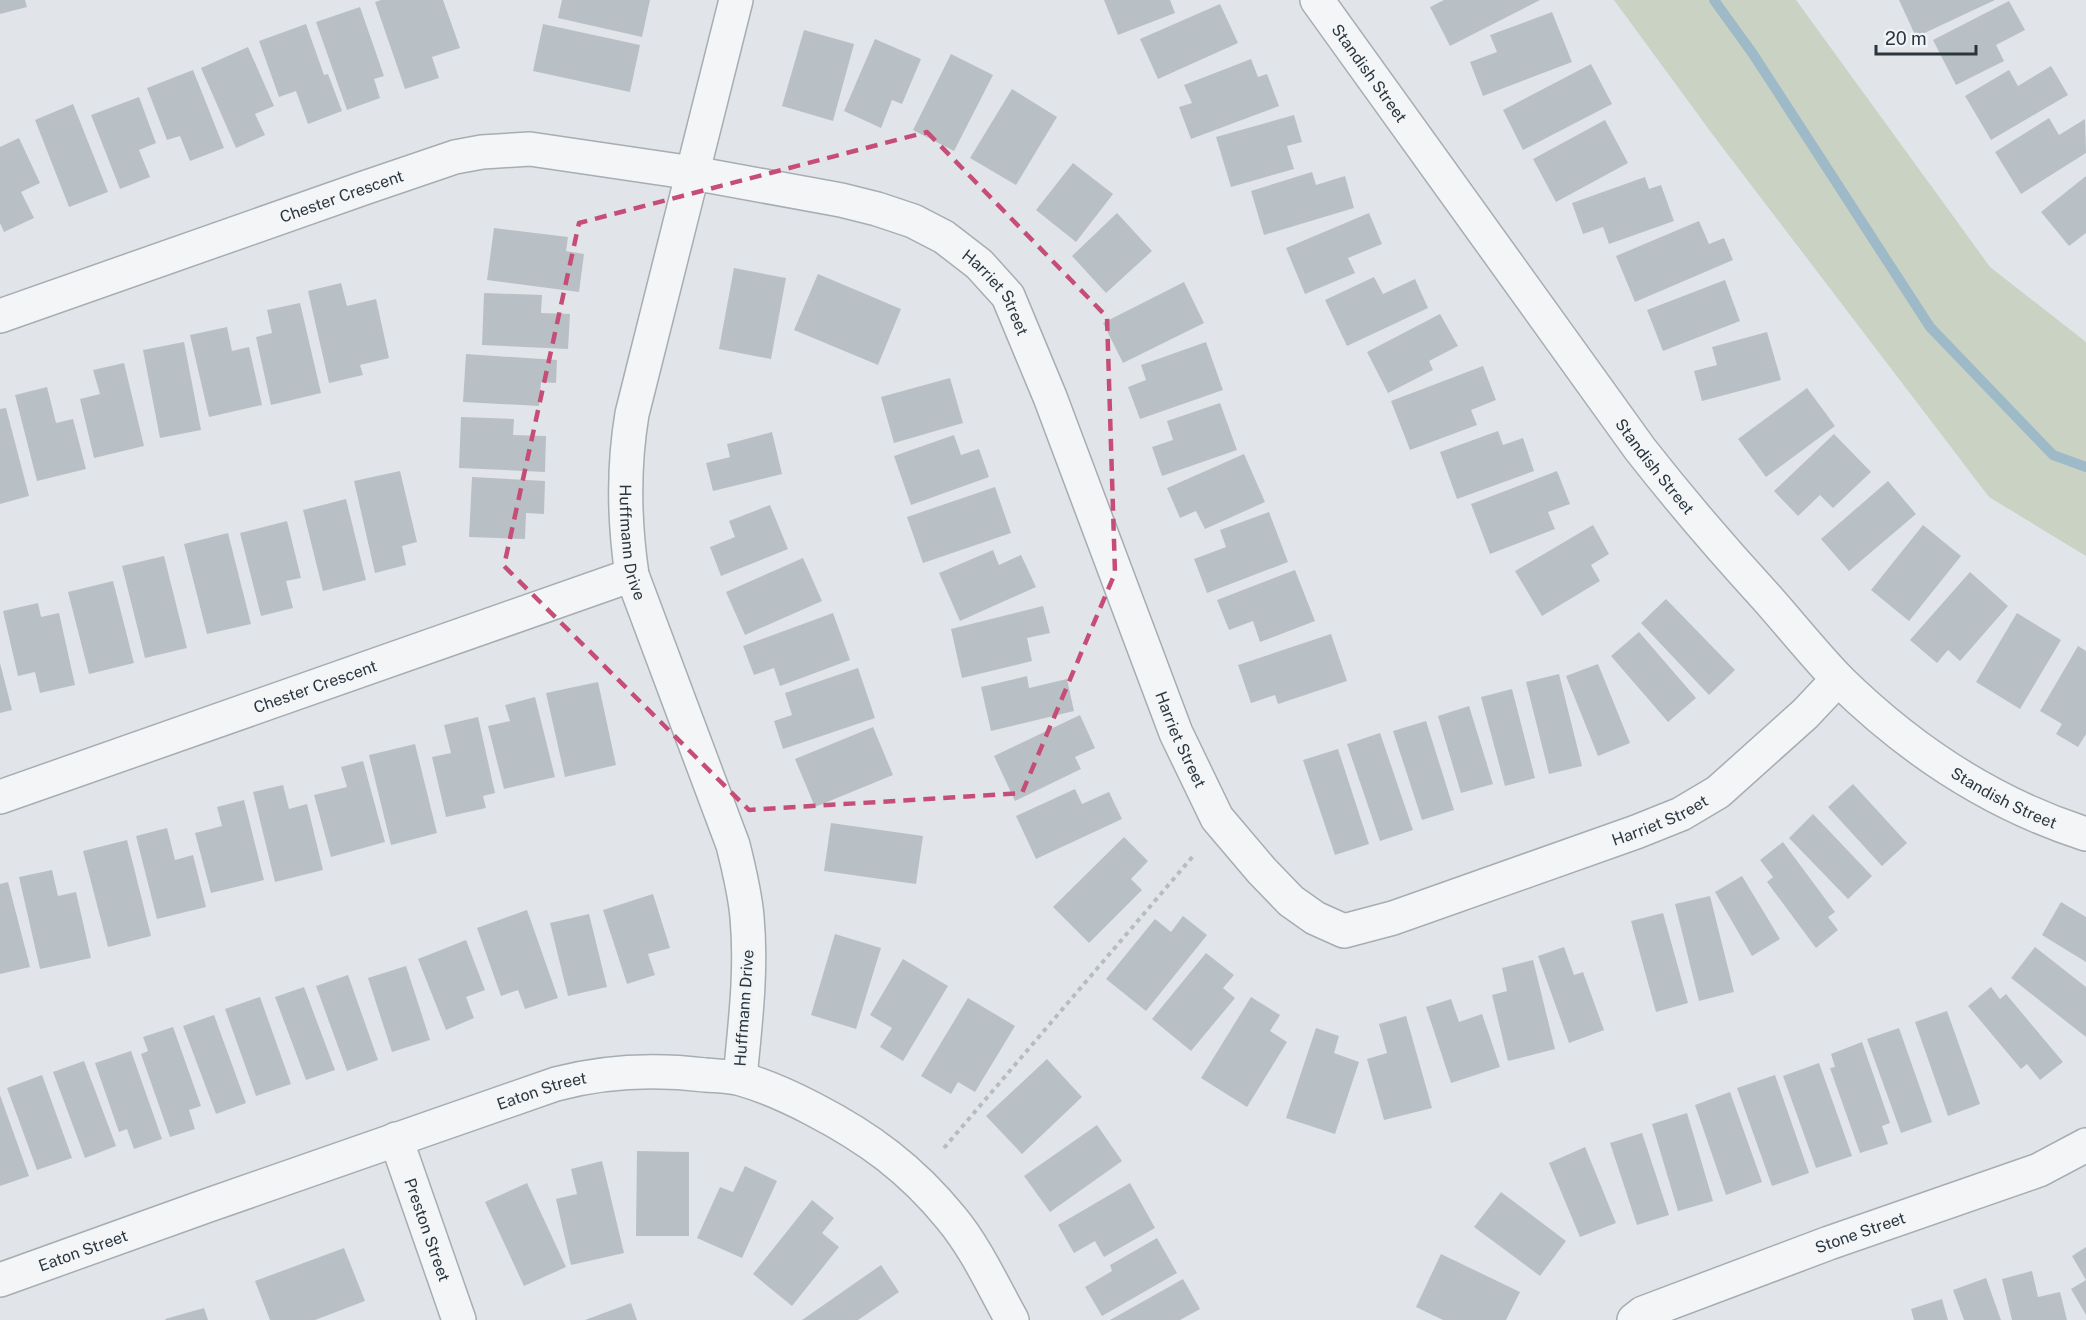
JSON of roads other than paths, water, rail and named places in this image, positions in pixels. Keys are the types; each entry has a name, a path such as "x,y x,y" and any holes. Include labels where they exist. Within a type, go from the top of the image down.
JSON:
{"street":[{"name":"Huffmann Drive","path":"736,0 635,402 629,433 625,506 632,575 733,845 740,874 747,917 749,969 740,1078"},
{"name":"Standish Street","path":"1317,0 1640,448 1684,505 1838,679 1895,729 1959,776 2019,808 2086,834"},
{"name":"Chester Crescent","path":"0,316 455,157 482,152 530,149 693,173"},
{"name":"Harriet Street","path":"693,173 841,200 913,220 944,237 979,264 1008,296 1050,397 1176,733 1217,818 1262,872 1291,901 1315,918 1334,927 1344,931 1394,918 1681,814 1718,792 1805,714 1838,679"},
{"name":"Chester Crescent","path":"0,797 632,575"},
{"name":"Eaton Street","path":"0,1280 556,1084 600,1075 639,1071 690,1073 740,1078 782,1094 868,1140 895,1161 952,1219 972,1249 1012,1320"},
{"name":"Preston Street","path":"396,1139 459,1320"},
{"name":"Stone Street","path":"1634,1320 1643,1313 1829,1243 2039,1170 2086,1145"}],"waterway":[{"path":"1714,0 1753,54 1930,327 2053,455 2086,467"}]}
